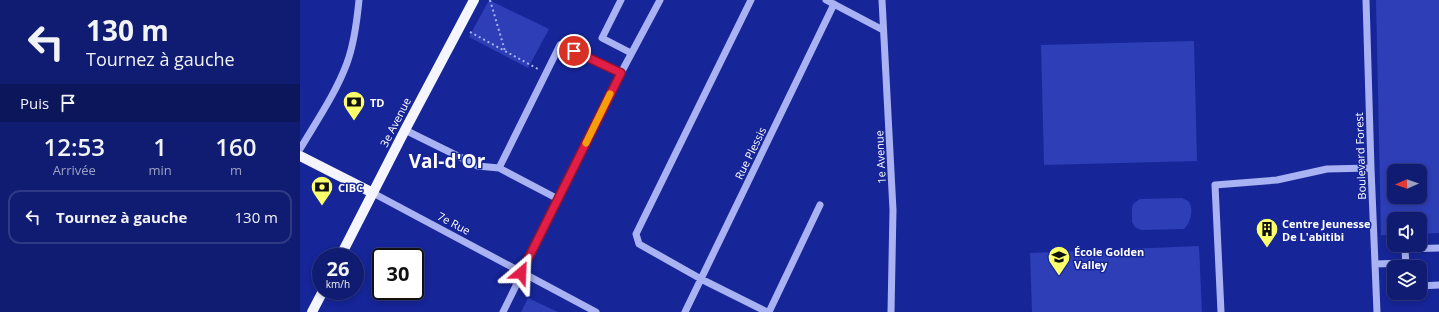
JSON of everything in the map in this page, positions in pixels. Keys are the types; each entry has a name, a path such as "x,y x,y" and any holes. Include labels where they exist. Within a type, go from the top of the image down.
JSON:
{"main road":[{"name":"3e Avenue","path":"345,248 474,0"},
{"name":"7e Rue","path":"300,156 373,193"},
{"path":"312,312 318,300"}],"street":[{"path":"300,149 334,90 347,63 352,42 358,0"},
{"path":"622,0 602,38 631,54"},
{"path":"502,312 621,73 660,0"},
{"path":"751,0 636,234 639,244 701,279 768,312 820,205"},
{"path":"826,0 883,30"},
{"name":"1e Avenue","path":"882,0 893,210 891,312"},
{"name":"Boulevard Forest","path":"1366,0 1377,312"},
{"name":"Rue Plessis","path":"685,312 834,4"},
{"path":"499,168 560,45 621,73"},
{"path":"405,130 478,166 499,168 558,199"},
{"path":"1221,312 1215,185 1277,180 1327,169 1371,168"},
{"name":"7e Rue","path":"373,193 596,312"},
{"path":"1406,260 1405,249 1439,248"},
{"path":"1375,264 1387,264"},
{"path":"1427,286 1439,285"}],"path":[{"path":"490,0 505,51"},
{"path":"460,26 546,73"}],"shaded area":[{"path":"489,0 549,29 528,68 469,37"},
{"path":"1376,0 1439,0 1439,233 1427,234 1427,212 1387,212 1387,235 1381,235"},
{"path":"1194,41 1197,161 1044,165 1041,45"},
{"path":"1182,198 1188,201 1191,208 1190,220 1184,229 1141,230 1135,227 1132,222 1132,207 1134,203 1140,199"},
{"path":"1199,246 1202,312 1032,312 1030,253"},
{"path":"528,298 558,312 521,312"}],"slow traffic":[{"path":"586,143 610,94"}],"place":[{"name":"TD","path":"354,122"},
{"name":"CIBC","path":"322,206"},
{"name":"Centre Jeunesse De L'abitibi","path":"1267,248"},
{"name":"École Golden Valley","path":"1059,276"}],"district":[{"name":"Val-d'Or","path":"447,161"}],"route":[{"path":"521,273 621,73 574,51"}]}
